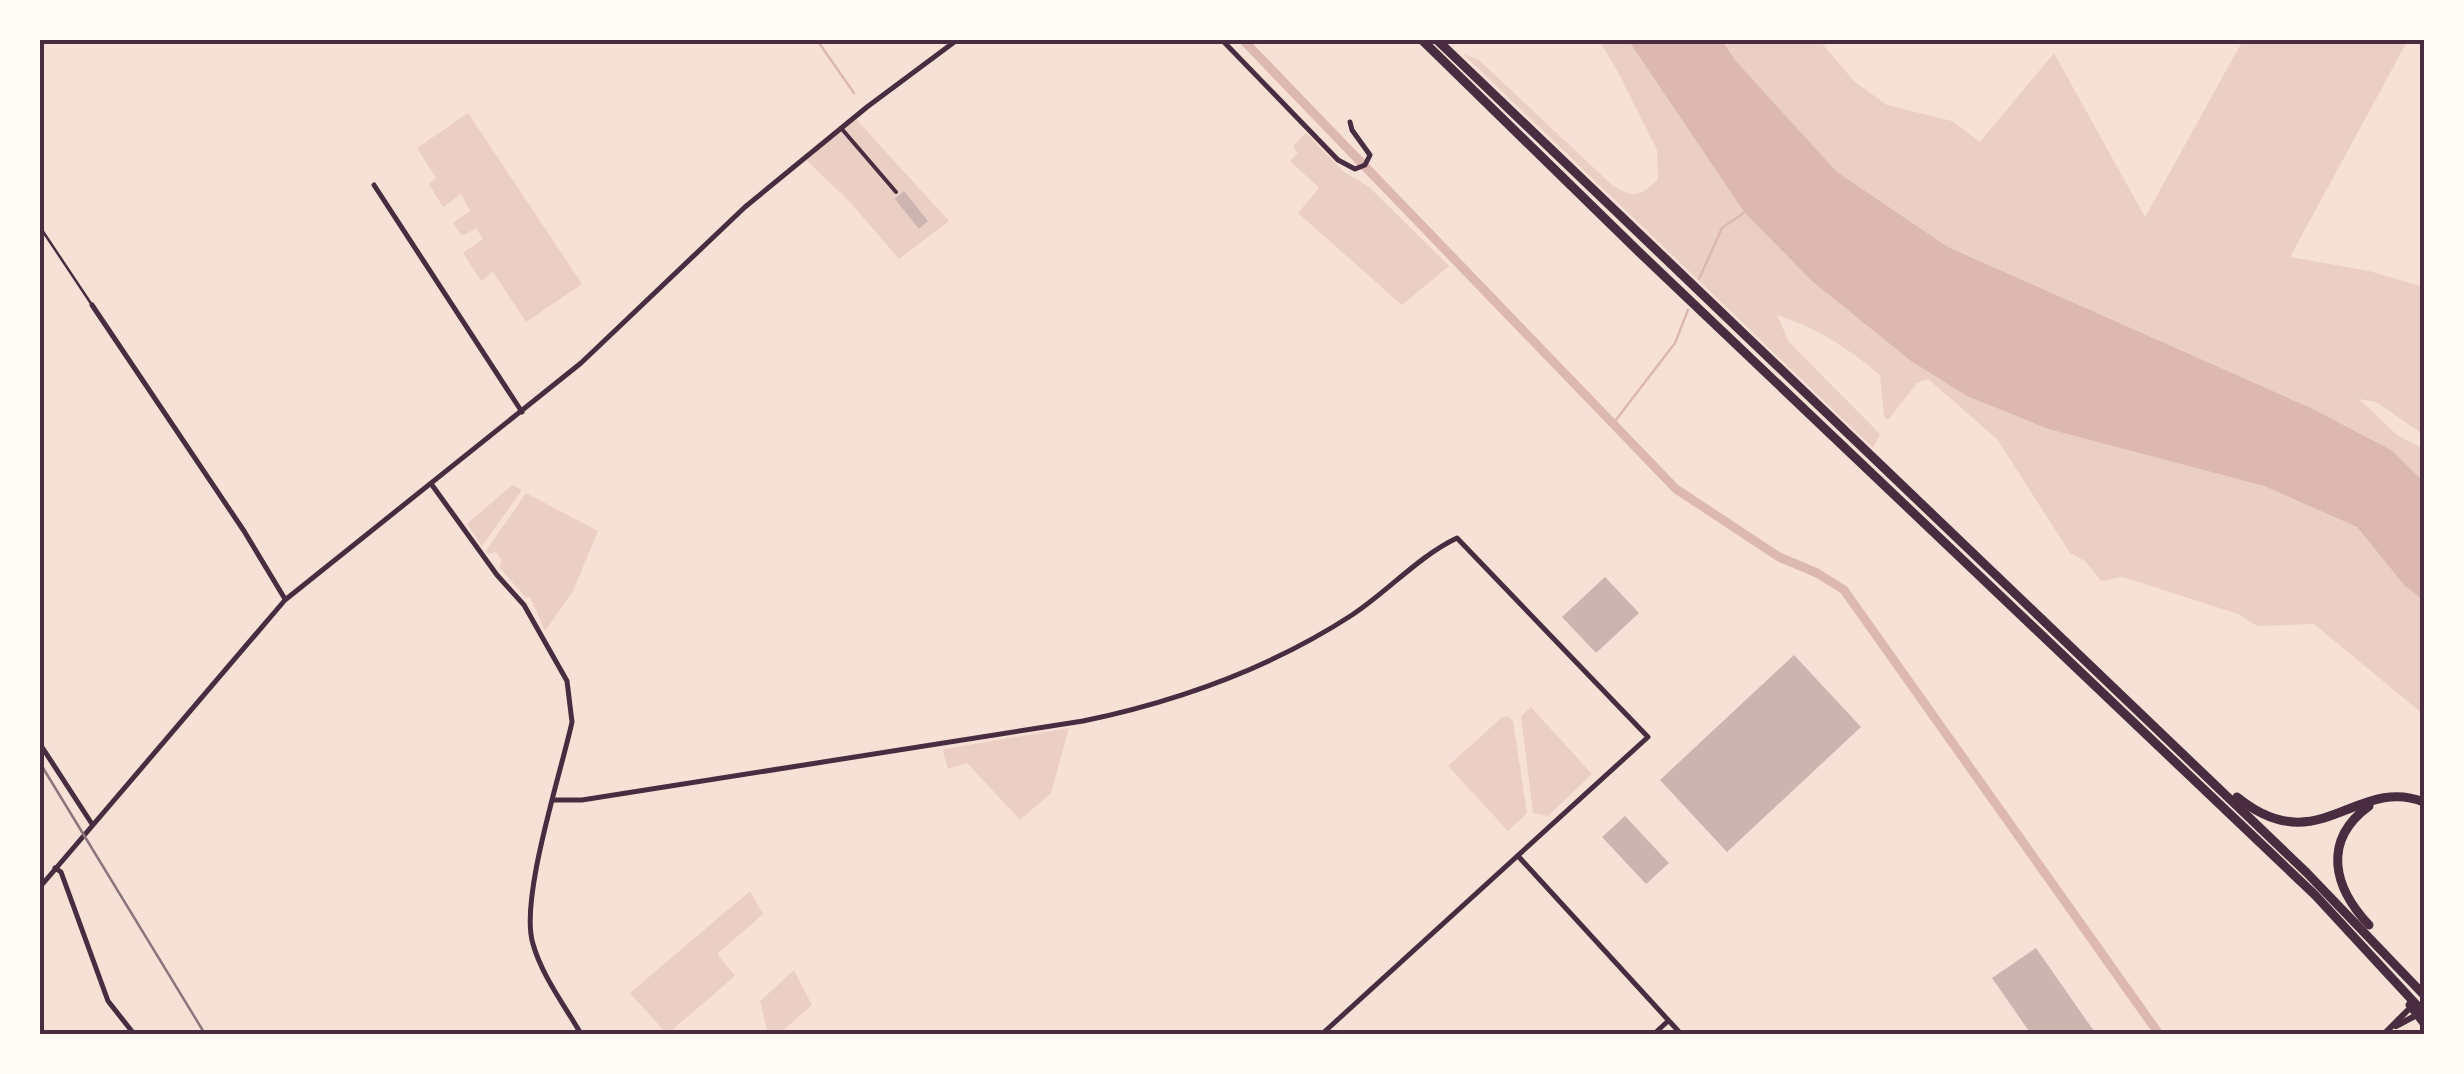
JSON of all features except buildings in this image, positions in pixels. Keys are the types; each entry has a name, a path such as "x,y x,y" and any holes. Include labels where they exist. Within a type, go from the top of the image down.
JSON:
{"highway":[{"path":"1423,41 1439,47 1856,450 1893,494 2273,854 2424,1013"},
{"path":"1856,450 1902,486 2320,884 2424,995"},
{"path":"2094,668 2127,690 2237,797 2264,815 2304,824 2399,797 2424,802"},
{"path":"2374,802 2350,823 2340,844 2339,876 2352,907 2424,987"},
{"path":"2386,970 2424,1023"}],"street":[{"path":"40,887 285,600 599,347 745,206 948,43 957,40"},
{"path":"1222,40 1338,160 1355,168 1369,160 1368,150 1350,122"},
{"path":"841,128 896,192"},
{"path":"374,185 522,412"},
{"path":"92,304 244,531 285,600"},
{"path":"432,484 496,576 522,602 567,680 572,722 532,894 529,928 538,958 581,1034"},
{"path":"553,800 582,800 1082,721 1149,706 1244,673 1318,636 1457,538 1648,737 1322,1034"},
{"path":"40,744 92,824"},
{"path":"1518,856 1680,1034"},
{"path":"55,868 61,872 108,1001 134,1034"},
{"path":"2387,1032 2410,1014"},
{"path":"1654,1034 1668,1021"}],"lane":[{"path":"40,228 92,304"}],"shaded area":[{"path":"1599,40 1628,40 1744,212 1967,396 2048,429 2264,486 2357,527 2404,585 2424,601 2424,715 2314,624 2257,626 2238,614 2123,577 2101,581 2085,561 2070,553 1997,439 1928,379 1917,383 1888,420 1884,416 1880,375 1832,340 1777,315 1789,342 1880,434 1873,448 1463,54 1479,60 1612,185 1636,194 1658,180 1657,150"},
{"path":"1628,40 1722,40 1735,60 1837,172 1948,247 2311,408 2393,451 2424,482 2424,601 2404,585 2357,527 2264,486 2048,429 1967,396 1911,361 1812,281 1744,212"},
{"path":"1722,40 1819,40 1855,82 1887,105 1952,121 1980,142 2054,53 2145,217 2243,40 2408,40 2290,257 2369,271 2424,287 2424,435 2376,402 2359,399 2397,435 2424,449 2424,482 2393,451 2311,408 1948,247 1837,172 1735,60"},
{"path":"468,113 582,284 526,322 493,272 481,281 463,253 483,239 476,228 462,236 453,223 470,211 461,194 443,207 429,184 436,178 417,148"},
{"path":"854,117 949,221 899,259 849,201 804,158"},
{"path":"1306,133 1344,172 1369,187 1449,266 1402,305 1298,213 1319,188 1290,161 1298,153 1293,146"},
{"path":"512,485 522,490 482,546 467,524"},
{"path":"526,493 598,531 573,591 545,631 530,597 526,598 499,567 502,560 496,552 486,551"},
{"path":"1531,707 1592,774 1548,816 1533,813 1521,716"},
{"path":"1508,716 1513,721 1527,813 1508,831 1448,766"},
{"path":"1069,728 1051,793 1020,820 967,763 948,769 943,752 944,749"},
{"path":"750,891 763,914 717,954 735,976 667,1034 630,993"},
{"path":"794,970 812,1005 779,1034 768,1034 760,1001"}],"waterway":[{"path":"817,40 854,93"},
{"path":"1243,40 1676,489 1779,557 1844,590 2159,1034"},
{"path":"1699,279 1722,228 1745,212"},
{"path":"1612,425 1675,343 1688,310"}],"railway":[{"path":"40,763 205,1034"}]}
